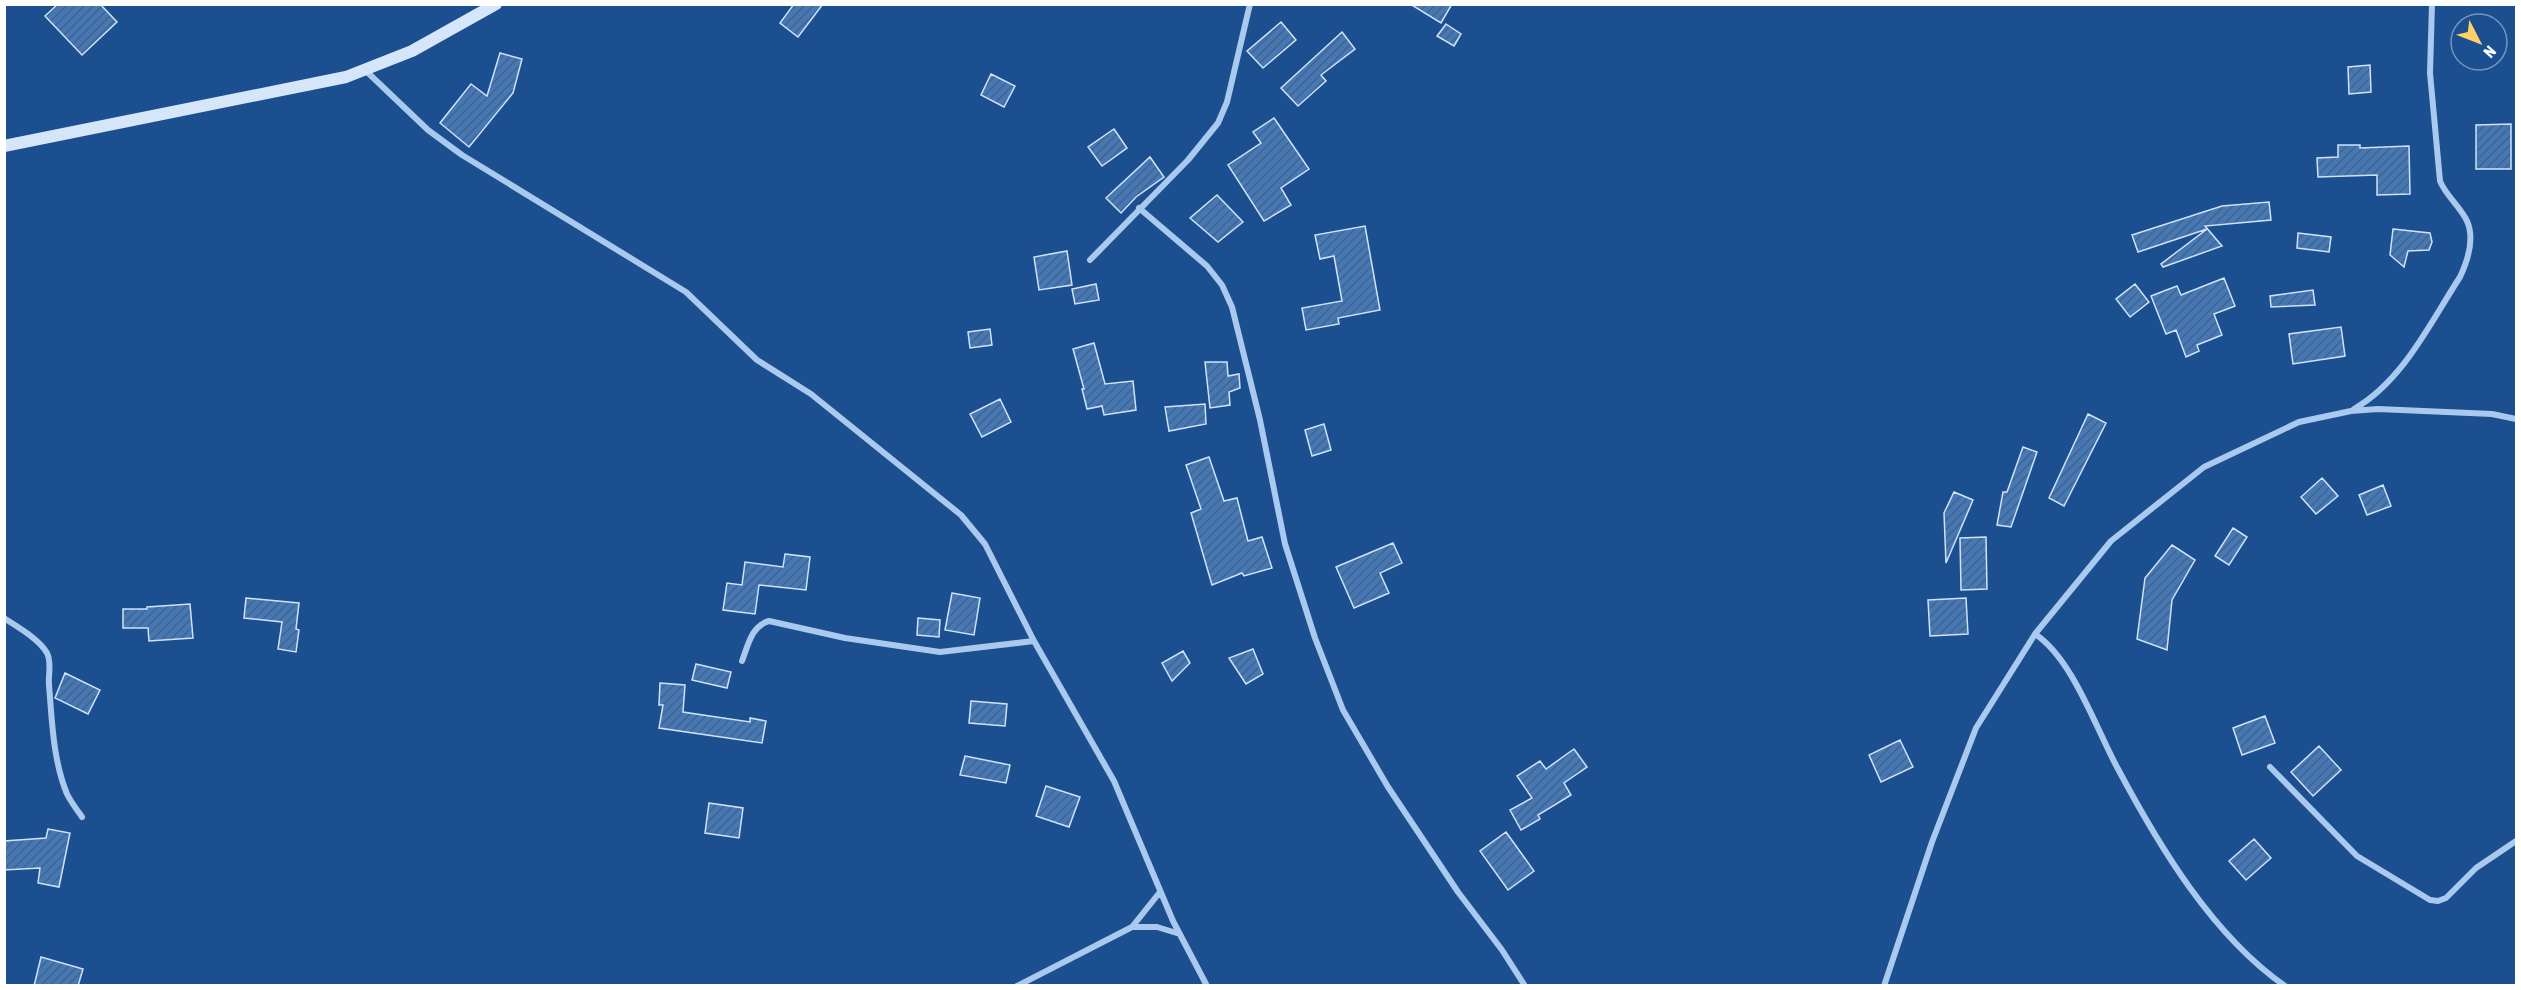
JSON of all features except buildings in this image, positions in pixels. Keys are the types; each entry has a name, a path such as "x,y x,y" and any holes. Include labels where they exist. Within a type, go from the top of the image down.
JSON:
{"street":[{"path":"4,146 346,77 412,51 496,4"},
{"path":"1090,260 1188,160 1218,123 1227,102 1250,4"},
{"path":"2351,411 2371,400 2389,384 2460,277 2468,258 2470,240 2467,221 2445,193 2440,181 2430,73 2432,4"},
{"path":"365,69 428,130 462,155 686,292 757,360 811,394 961,515 986,544 1034,641 1114,781 1160,892 1207,986"},
{"path":"1139,208 1207,266 1222,285 1232,307 1260,420 1285,544 1315,638 1343,710 1388,787 1458,892 1502,950 1525,986"},
{"path":"1884,986 1932,842 1976,728 2035,634 2110,541 2204,467 2299,422 2351,411 2378,409 2492,414 2517,419"},
{"path":"4,618 39,644 47,653 50,663 48,675 53,739 68,795 82,817"},
{"path":"742,662 753,633 762,623 769,621 845,638 940,652 1034,641"},
{"path":"2035,634 2051,646 2069,673 2118,770 2177,869 2238,944 2285,986"},
{"path":"2270,767 2357,856 2430,900 2438,901 2446,898 2476,868 2517,841"},
{"path":"1017,986 1132,927 1160,892"},
{"path":"1132,927 1157,927 1180,934"}]}
